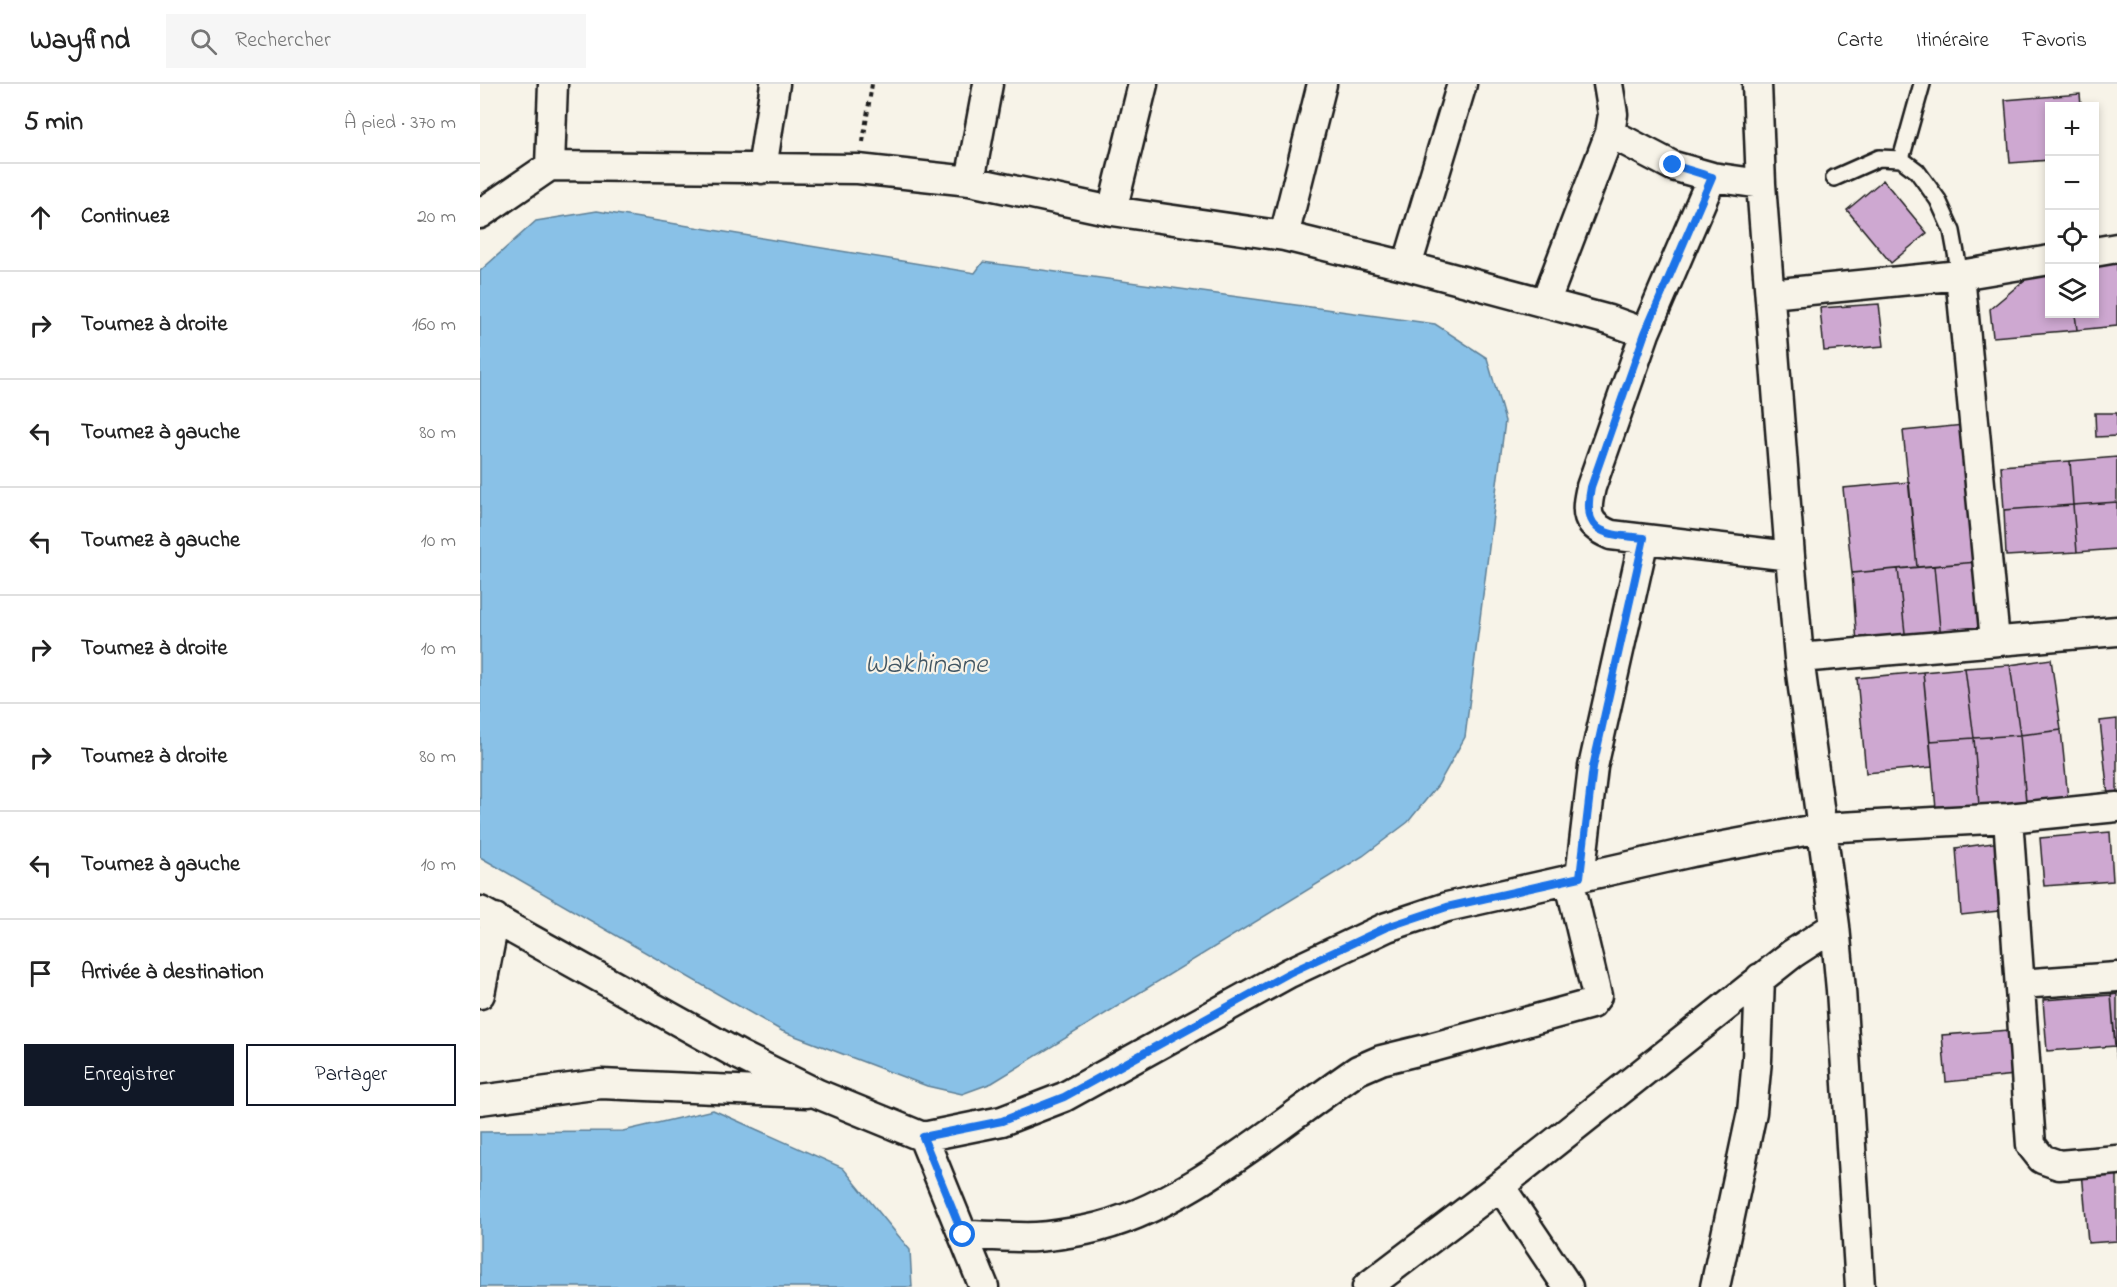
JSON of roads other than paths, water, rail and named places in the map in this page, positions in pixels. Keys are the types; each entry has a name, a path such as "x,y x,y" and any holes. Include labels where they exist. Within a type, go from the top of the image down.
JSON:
{"street":[{"path":"550,166 551,84"},
{"path":"762,169 775,84"},
{"path":"970,181 988,84"},
{"path":"1112,211 1143,84"},
{"path":"1284,236 1322,84"},
{"path":"1407,266 1462,84"},
{"path":"1545,303 1610,133 1613,114 1608,84"},
{"path":"1757,84 1761,184 1790,556 1799,658 1835,926 1843,1010 1860,1287"},
{"path":"1610,133 1673,165 1712,177 1761,184"},
{"path":"480,214 550,166 858,169 970,181 1112,211 1284,236 1609,320 1645,333"},
{"path":"1712,177 1645,333 1591,487 1587,503 1590,521 1600,530 1611,535 1790,556"},
{"path":"2099,251 2117,248"},
{"path":"1770,294 1960,275 2045,261"},
{"path":"1960,275 1995,641"},
{"path":"963,1235 1035,1237 1086,1230 1116,1221 1180,1192 1222,1167 1358,1070 1381,1060 1591,1004 1597,996 1574,878 1593,767 1644,538"},
{"path":"1799,658 2117,631"},
{"path":"480,994 488,915 740,1055 818,1094 923,1137 1002,1121 1064,1097 1289,973 1387,927 1447,907 1692,852 1821,828 2008,818 2117,807"},
{"path":"2008,818 2031,1145 2042,1159 2059,1165 2117,1160"},
{"path":"1367,1287 1500,1186 1760,978 1835,926"},
{"path":"2020,984 2117,977"},
{"path":"1715,1287 1752,1112 1757,1060 1760,978"},
{"path":"480,1100 601,1084 818,1094"},
{"path":"923,1137 984,1287"},
{"path":"1500,1186 1568,1287"}],"lane":[{"path":"1901,159 1922,84"},
{"path":"1834,178 1879,158 1901,159 1917,171 1938,200 1952,231 1960,275"}],"water":[{"name":"Wakhinane","path":"597,211 975,273 983,262 1435,324 1487,358 1505,421 1465,737 1438,785 1408,822 1363,856 992,1083 962,1094 927,1086 782,1031 480,857 480,271 536,221"},
{"path":"713,1110 843,1168 910,1250 912,1287 480,1287 480,1132 623,1131"}]}
